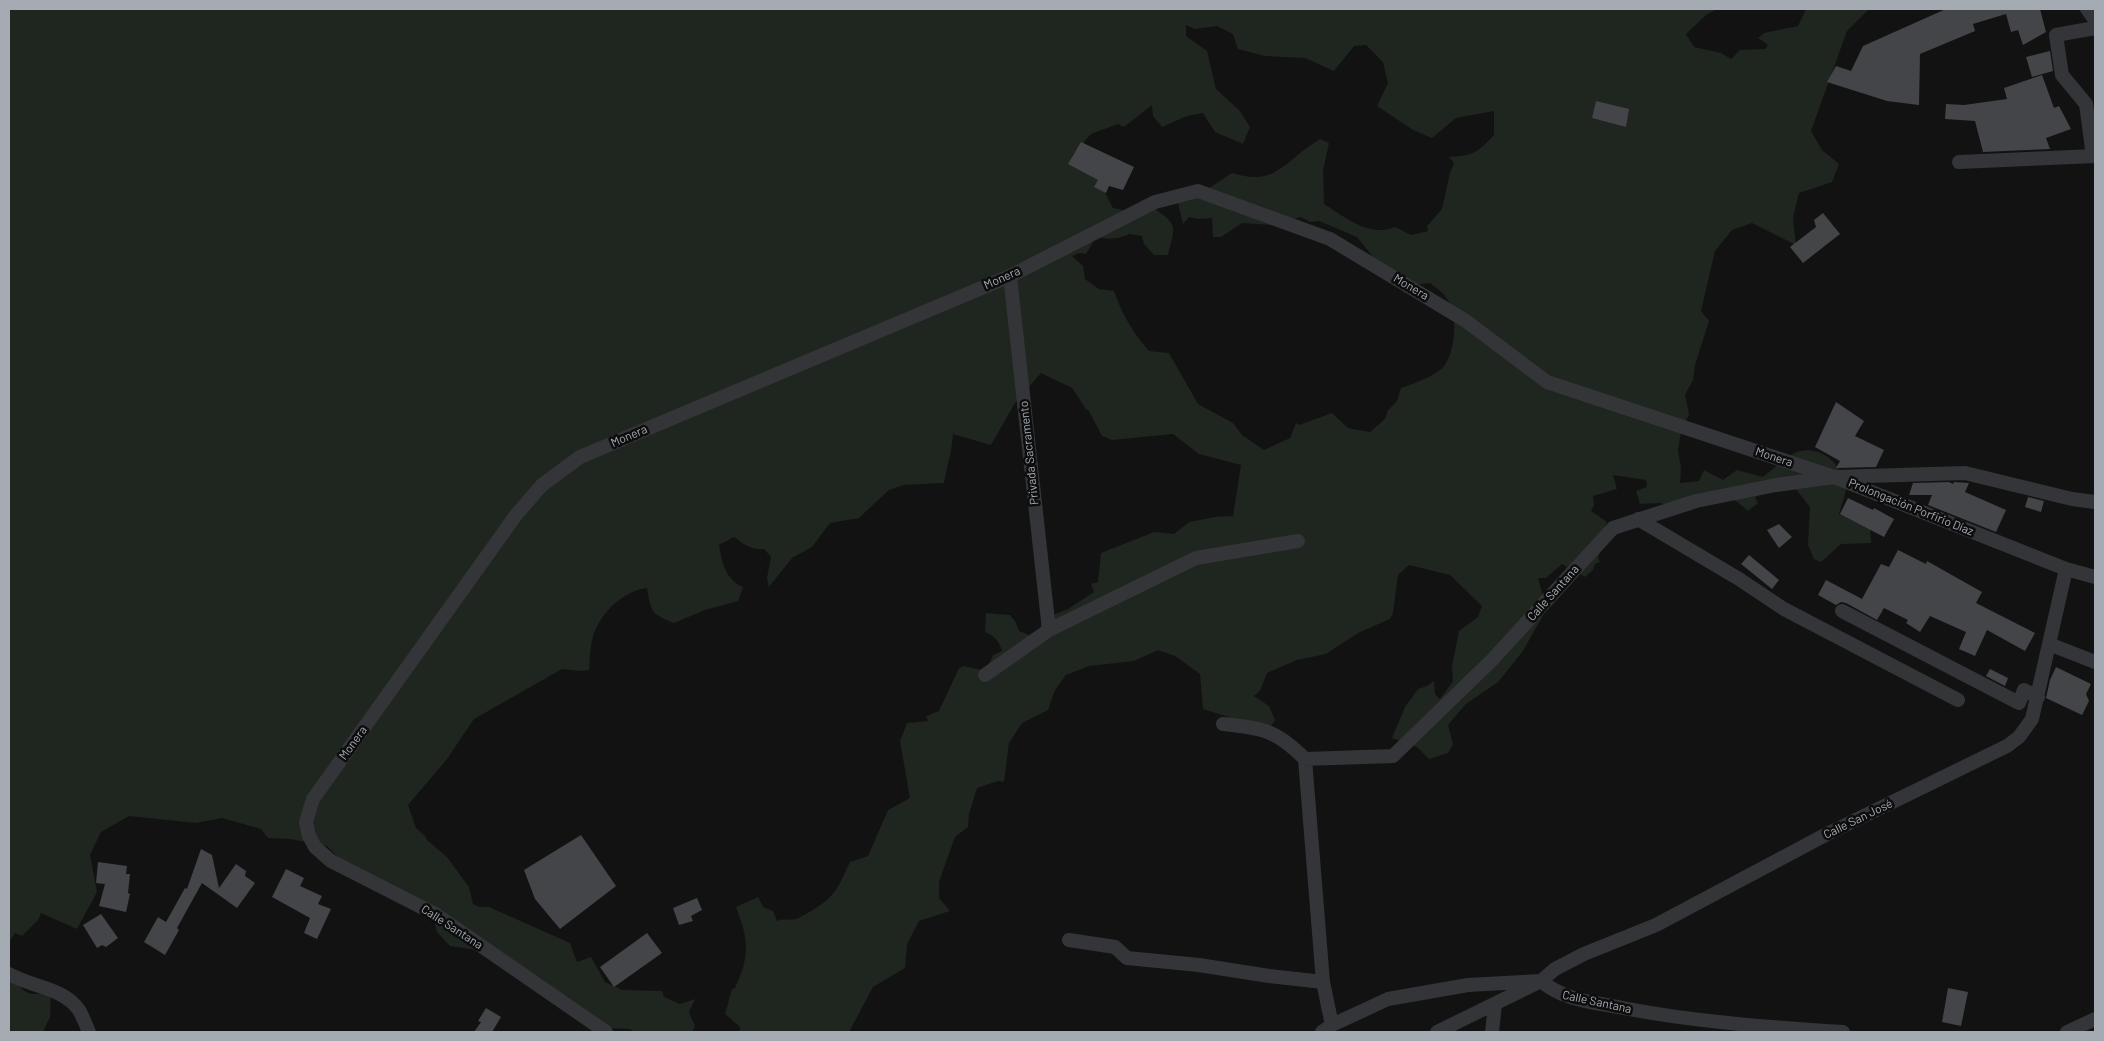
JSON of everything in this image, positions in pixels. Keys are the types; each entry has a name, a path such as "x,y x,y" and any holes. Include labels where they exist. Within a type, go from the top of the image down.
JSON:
{"street":[{"path":"2087,9 2095,20"},
{"path":"1959,162 2094,156 2086,104 2062,75 2056,35 2095,28"},
{"name":"Monera","path":"306,822 313,799 516,515 542,486 580,456 1010,276 1155,202 1198,191 1330,239 1466,320 1547,382 1834,477"},
{"name":"Privada Sacramento","path":"1010,276 1049,630"},
{"name":"Prolongación Porfirio Díaz","path":"1834,477 1965,473 2072,499 2095,502"},
{"name":"Prolongación Porfirio Díaz","path":"1834,477 2066,569 2095,578"},
{"name":"Calle Santana","path":"1305,759 1393,756 1492,660 1613,528 1705,499 1776,485 1834,477"},
{"path":"1638,519 1739,579 1784,609 1958,700"},
{"path":"985,675 1049,630 1196,558 1298,541"},
{"name":"Calle San José","path":"1438,1032 1541,981 1555,969 1584,954 1656,925 1827,834 2007,746 2020,737 2032,719 2066,569"},
{"path":"1842,611 2019,703 2024,690 2038,697"},
{"path":"2049,644 2095,662"},
{"path":"1223,724 1257,727 1286,740 1305,759 1327,1029 1388,999 1468,985 1541,981"},
{"name":"Calle Santana","path":"306,822 309,836 315,847 331,861 435,914 606,1032"},
{"path":"1069,940 1115,947 1127,958 1199,965 1323,982"},
{"path":"9,974 50,989 66,998 78,1010 89,1032"},
{"name":"Calle Santana","path":"1541,981 1554,992 1572,998 1674,1018 1808,1031 1843,1032"},
{"path":"1492,1032 1495,1004"},
{"path":"2068,1032 2095,1019"}],"shaded area":[{"path":"9,9 1717,9 1706,15 1686,34 1694,47 1721,53 1731,59 1740,50 1765,49 1768,45 1758,38 1764,33 1798,26 1806,9 1869,9 1847,31 1811,131 1822,150 1839,164 1832,182 1799,193 1793,218 1796,245 1752,223 1732,230 1715,251 1701,311 1709,321 1695,365 1693,380 1685,395 1689,414 1681,432 1678,450 1681,468 1680,483 1699,481 1704,470 1723,480 1737,470 1763,477 1794,453 1805,450 1821,453 1828,457 1839,469 1846,484 1845,495 1839,514 1853,520 1870,518 1871,543 1841,544 1821,562 1814,559 1808,545 1810,507 1795,488 1759,487 1760,495 1755,497 1758,503 1748,511 1734,500 1717,494 1705,498 1690,511 1660,503 1640,504 1636,491 1647,487 1646,480 1613,475 1617,489 1593,496 1594,505 1591,511 1607,522 1598,557 1600,562 1595,564 1593,570 1585,577 1562,564 1546,578 1538,578 1544,600 1542,617 1523,651 1498,682 1466,704 1448,725 1453,744 1448,753 1429,759 1417,747 1392,738 1405,707 1418,689 1434,681 1435,694 1440,699 1453,681 1452,666 1459,631 1478,617 1482,606 1450,575 1409,565 1398,575 1393,613 1390,619 1358,633 1326,654 1297,660 1267,673 1260,691 1254,696 1269,706 1275,720 1271,726 1258,726 1203,709 1200,674 1175,656 1158,650 1134,661 1089,666 1066,675 1055,690 1048,710 1022,723 1009,743 1004,782 998,781 977,788 969,814 968,827 955,837 939,882 939,898 950,911 919,921 907,944 905,968 873,987 849,1032 740,1032 740,1027 725,1014 732,989 735,988 740,976 746,948 743,929 736,907 758,897 763,907 773,911 777,921 796,919 824,903 830,897 839,885 850,862 868,856 888,810 910,798 900,741 907,723 928,721 926,716 939,711 959,668 964,666 986,671 993,655 1002,651 996,639 985,632 986,613 1010,615 1019,631 1029,635 1040,629 1044,619 1068,609 1094,592 1091,584 1098,582 1101,553 1154,532 1174,534 1189,522 1233,516 1241,465 1199,454 1173,434 1112,440 1102,436 1089,411 1072,388 1041,373 1015,403 991,445 953,434 944,483 904,485 889,490 859,518 830,523 812,547 792,558 769,587 767,578 771,557 764,549 748,546 734,537 719,545 726,570 732,580 743,587 738,601 705,610 674,623 653,611 647,588 623,597 609,609 593,635 589,670 562,669 474,719 447,759 408,805 416,828 447,857 469,887 473,904 480,907 489,907 570,943 577,962 591,957 605,982 622,990 662,991 664,997 680,1004 695,999 689,1012 695,1026 692,1032 635,1032 630,1029 607,1028 561,998 541,978 484,951 450,946 437,932 433,918 343,862 327,846 290,839 268,838 261,829 222,818 196,823 129,816 101,832 90,855 97,892 77,929 41,913 38,920 22,936 15,933 9,942","holes":["1186,25 1195,29 1217,26 1233,34 1238,49 1265,56 1305,58 1334,71 1354,46 1366,45 1383,62 1388,83 1377,106 1413,130 1432,138 1456,118 1494,111 1494,135 1475,152 1464,156 1449,157 1454,163 1442,209 1427,226 1428,231 1411,235 1395,227 1385,230 1367,228 1349,220 1324,204 1323,171 1329,143 1320,139 1269,175 1253,177 1232,173 1191,200 1178,203 1183,224 1189,217 1198,219 1212,218 1213,237 1221,237 1242,223 1272,225 1301,217 1310,222 1319,221 1357,237 1383,270 1401,285 1403,293 1413,285 1430,283 1445,296 1454,320 1454,340 1449,358 1442,369 1431,376 1401,388 1397,401 1388,410 1385,419 1370,432 1348,428 1332,413 1299,425 1296,423 1290,438 1264,450 1242,435 1233,423 1198,404 1169,353 1149,351 1128,323 1114,291 1099,289 1085,279 1083,266 1072,256 1080,253 1086,254 1096,237 1113,238 1129,234 1142,236 1144,244 1154,255 1168,255 1173,232 1173,227 1168,219 1154,208 1127,211 1113,208 1096,175 1072,156 1091,134 1118,124 1124,127 1152,105 1153,116 1162,127 1187,116 1203,113 1215,132 1243,144 1250,127 1239,110 1216,89 1207,51 1186,36"]},
{"path":"9,973 26,992 35,994 51,992 50,1017 43,1032 9,1032"}],"building":[{"path":"1946,9 2040,9 2046,32 2023,45 2018,30 2011,32 2006,14 1973,24 1975,31 1920,54 1919,105 1887,101 1827,82 1836,66 1851,71 1863,46"},
{"path":"2050,51 2053,71 2032,77 2026,57"},
{"path":"2042,75 2054,108 2059,106 2071,129 2046,138 2050,149 1983,152 1975,121 1945,119 1946,104 1964,105 2007,99 2004,88"},
{"path":"1596,101 1629,109 1626,127 1592,118"},
{"path":"1081,142 1134,167 1123,190 1109,186 1106,193 1094,187 1098,180 1068,164"},
{"path":"1823,213 1840,234 1803,263 1790,247 1816,227 1814,220"},
{"path":"1836,402 1864,421 1855,436 1884,450 1876,467 1836,468 1840,461 1815,447"},
{"path":"1949,482 1953,484 1954,482 1969,483 1965,492 2006,510 1996,532 1928,505 1932,495 1909,495 1913,483"},
{"path":"2028,497 2044,501 2041,512 2025,507"},
{"path":"1848,498 1873,510 1874,508 1894,519 1884,537 1840,514"},
{"path":"1779,524 1792,537 1779,548 1767,530"},
{"path":"1898,550 1926,564 1927,561 1982,592 1976,603 2035,633 2025,651 1987,630 1975,656 1959,649 1966,632 1930,616 1920,632 1906,623 1908,620 1884,608 1877,620 1846,603 1841,602 1836,605 1818,595 1826,580 1862,599 1881,564 1889,567"},
{"path":"1749,555 1779,580 1772,589 1741,564"},
{"path":"2056,667 2091,684 2086,694 2089,701 2082,715 2046,698 2050,680"},
{"path":"1990,669 2008,678 2005,686 1986,676"},
{"path":"581,835 616,886 560,929 535,899 524,870"},
{"path":"201,849 212,855 219,888 236,864 246,871 245,876 255,883 237,908 202,883 177,928 179,930 165,955 144,942 158,917 166,922 185,888 187,889"},
{"path":"98,862 127,866 126,874 130,874 128,893 130,894 126,912 99,906 105,884 96,883"},
{"path":"286,869 304,878 300,886 322,896 318,904 331,909 317,939 304,933 310,918 272,897"},
{"path":"697,898 702,910 691,916 693,921 679,925 673,908"},
{"path":"101,914 118,938 106,947 102,945 97,948 83,925"},
{"path":"647,933 662,953 614,987 600,967"},
{"path":"1948,988 1968,992 1961,1026 1942,1022"},
{"path":"486,1008 501,1017 492,1032 474,1032 481,1022 478,1021"}]}
